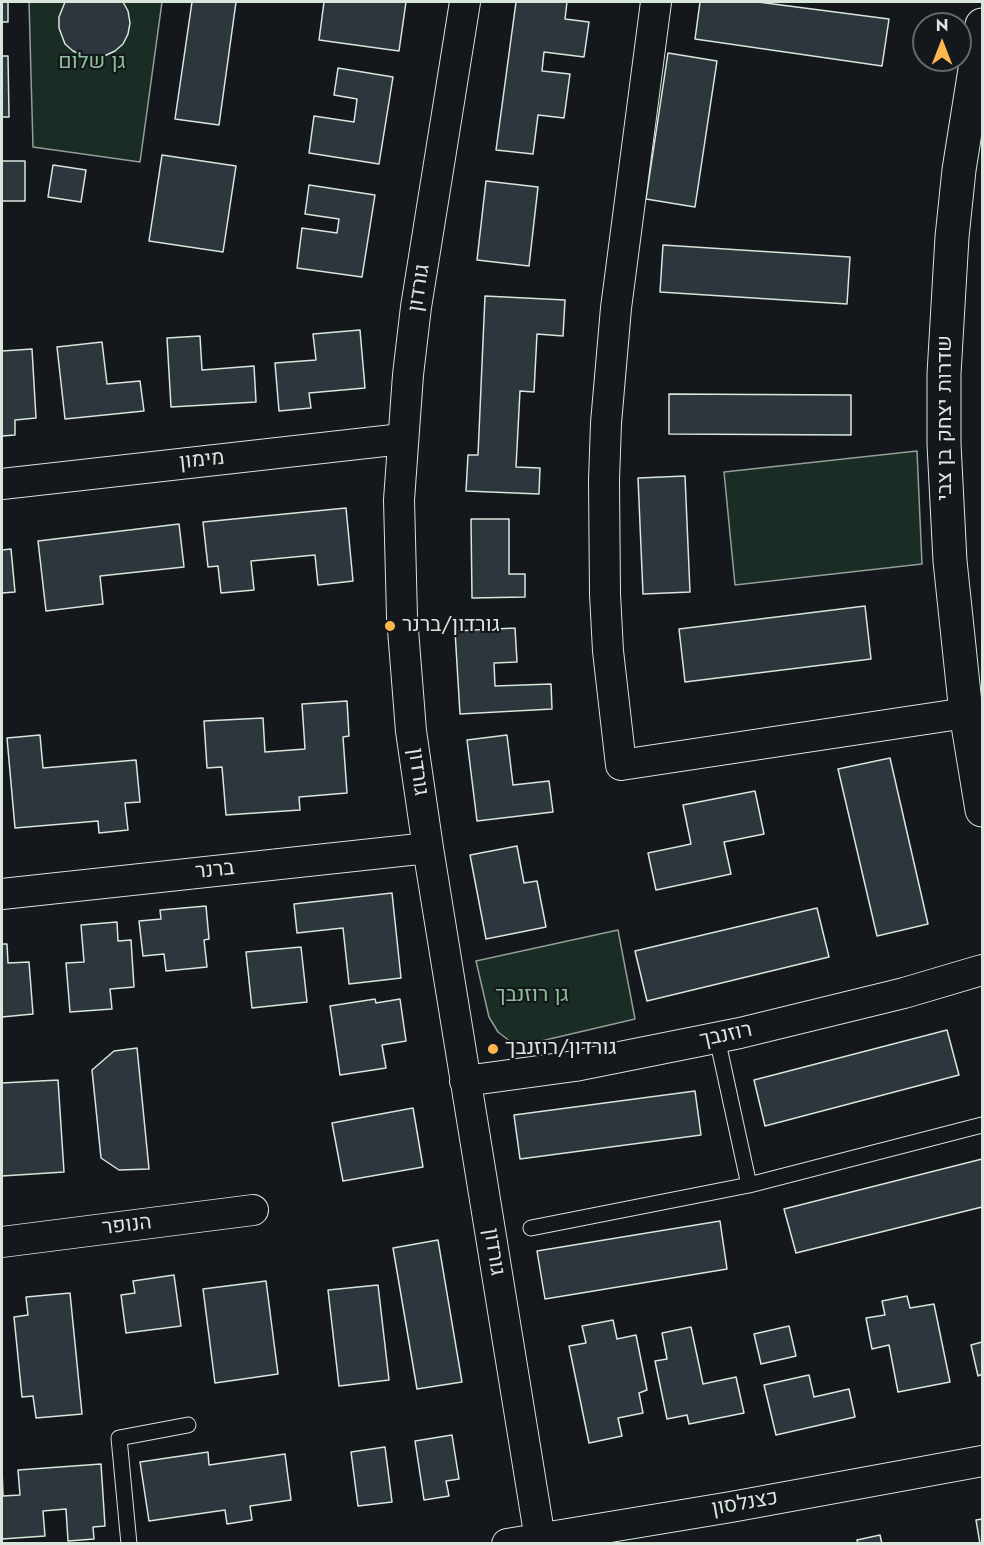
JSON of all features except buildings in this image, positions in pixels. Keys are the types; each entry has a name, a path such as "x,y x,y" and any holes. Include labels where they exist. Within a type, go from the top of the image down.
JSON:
{"street":[{"name":"גורדון","path":"465,2 416,307 402,439 399,500 402,616 411,731 428,848 540,1539"},
{"path":"656,2 616,308 606,423 603,526 605,594 609,663 621,765 966,713"},
{"name":"שדרות יצחק בן צבי","path":"982,25 959,170 950,260 944,374 948,538 966,713 982,810"},
{"name":"מימון","path":"2,484 402,439"},
{"name":"ברנר","path":"2,894 428,848"},
{"name":"רוזנבך","path":"465,1081 575,1066 717,1038 893,996 982,970"},
{"name":"הנופר","path":"2,1242 253,1210"},
{"name":"כצנלסון","path":"507,1544 731,1507 982,1461"}],"lane":[{"path":"717,1038 749,1185"},
{"path":"531,1228 749,1185 982,1125"},
{"path":"129,1544 118,1438 188,1425"}],"green space":[{"name":"גן שלום","path":"29,2 162,2 140,162 33,147"},
{"path":"917,451 922,564 735,585 724,472"},
{"name":"גן רוזנבך","path":"618,930 635,1019 524,1045 511,1042 498,1032 489,1017 476,961"}],"place":[{"name":"גורדון/ברנר","path":"390,626"},
{"name":"גורדון/רוזנבך","path":"493,1049"}]}
